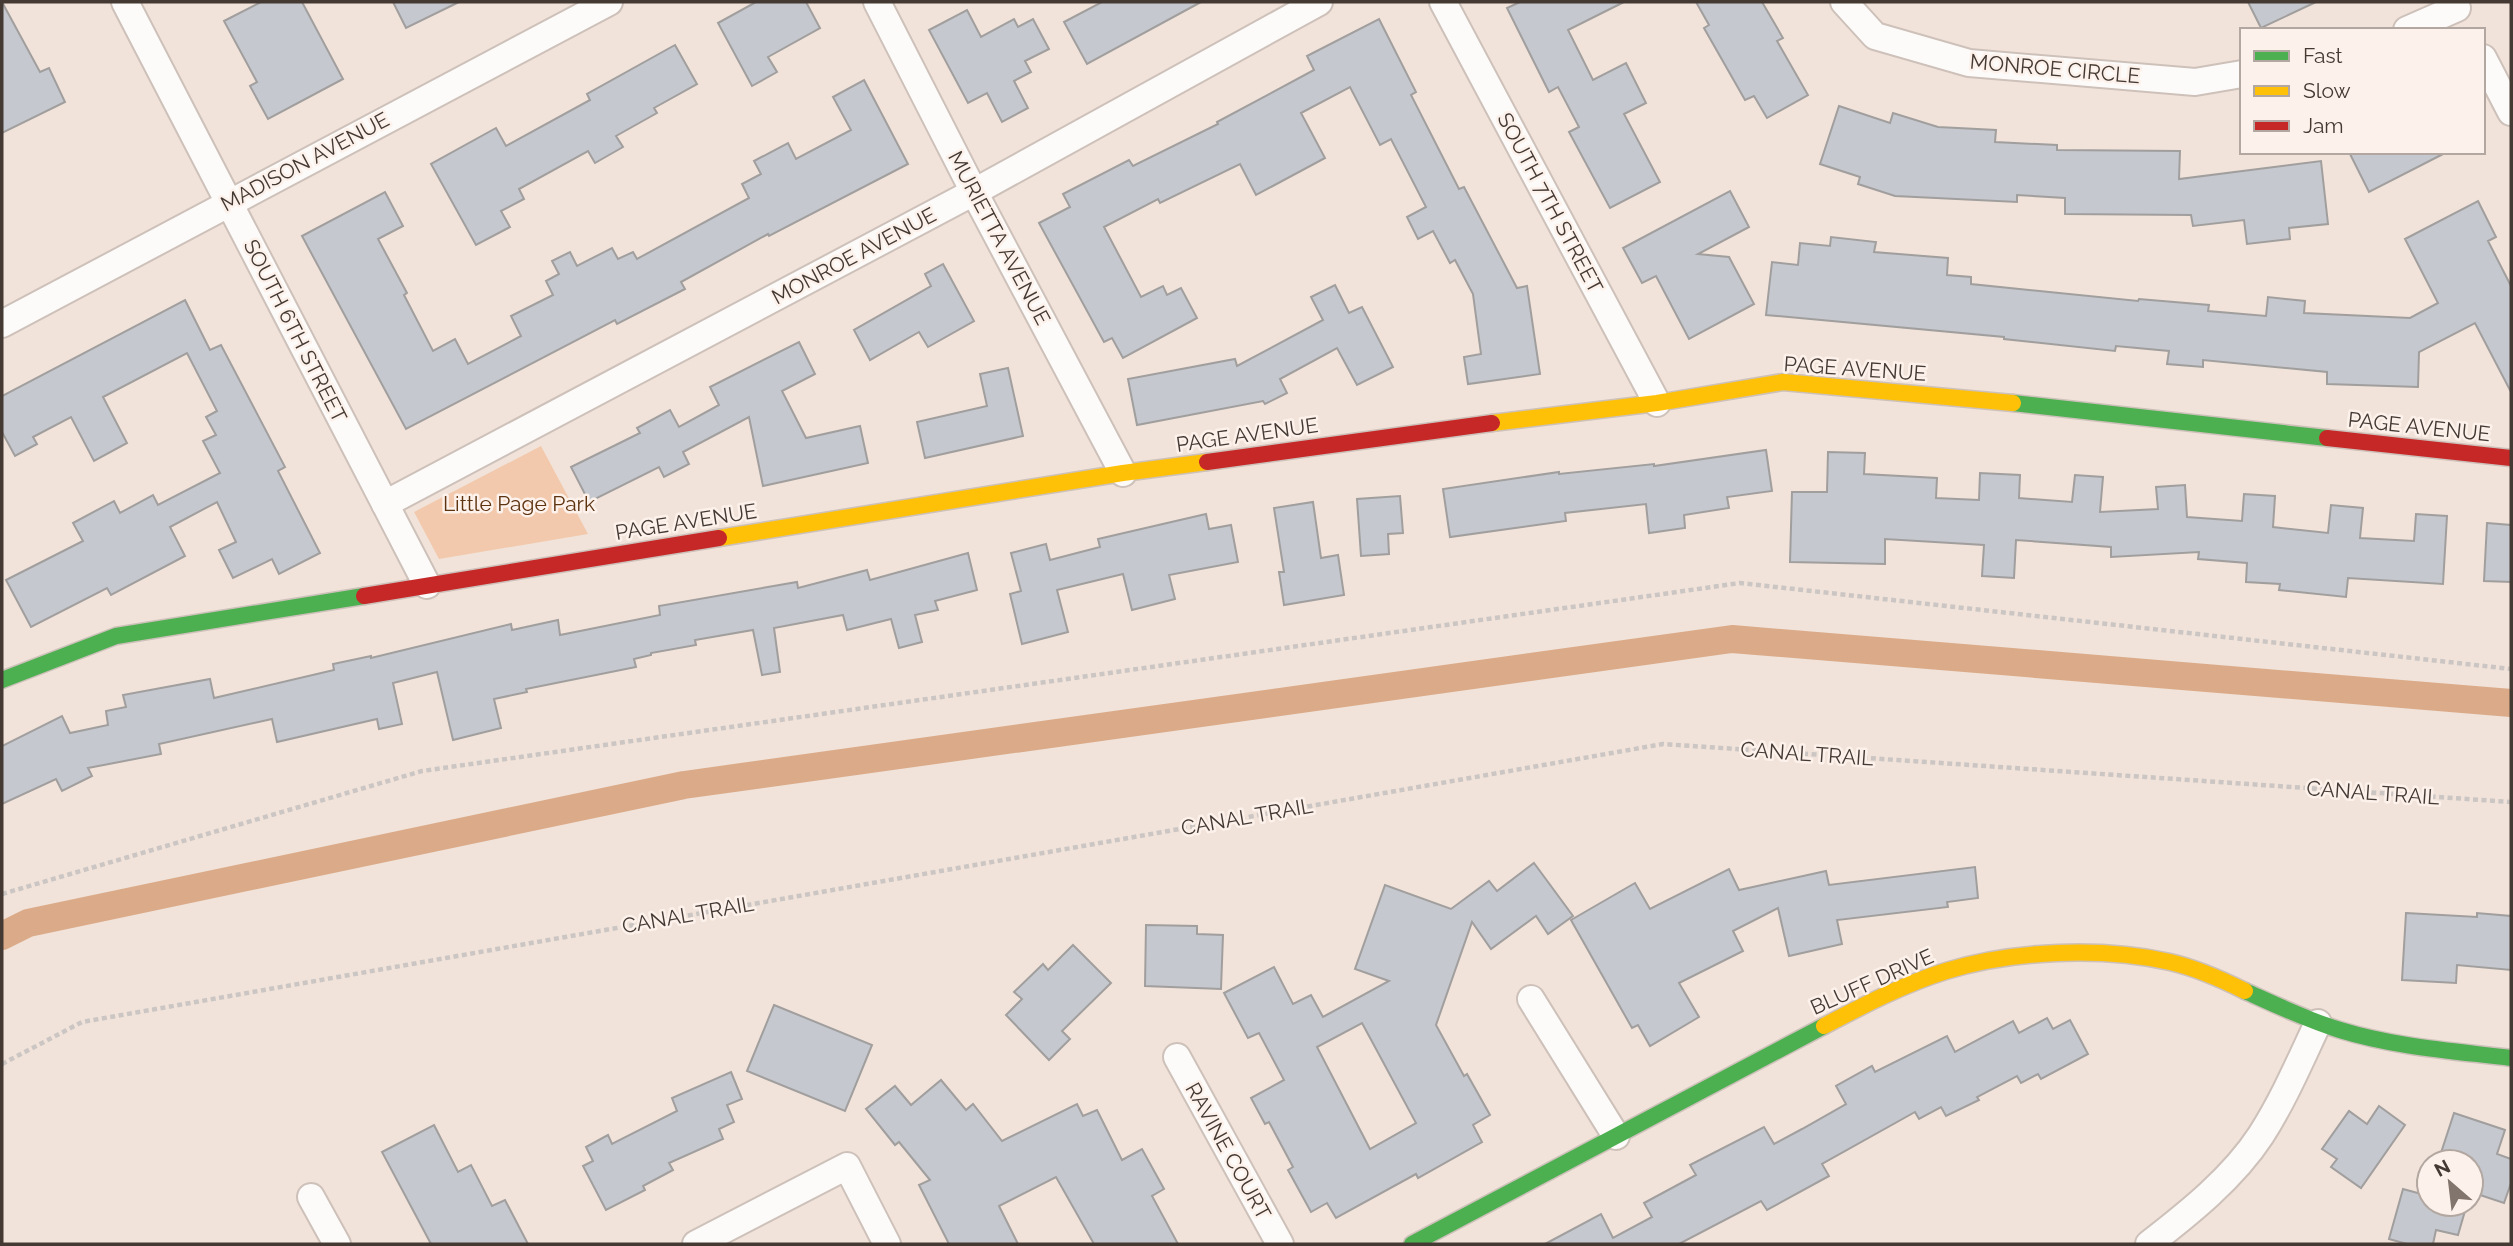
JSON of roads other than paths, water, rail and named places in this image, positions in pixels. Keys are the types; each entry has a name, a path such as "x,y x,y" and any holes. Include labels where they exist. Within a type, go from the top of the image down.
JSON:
{"street":[{"name":"SOUTH 6TH STREET","path":"125,2 427,585"},
{"name":"MADISON AVENUE","path":"2,324 609,2"},
{"name":"MURIETTA AVENUE","path":"877,2 1123,473"},
{"name":"MONROE AVENUE","path":"385,504 974,192 1320,2"},
{"name":"SOUTH 7TH STREET","path":"1443,2 1657,404"},
{"name":"MONROE CIRCLE","path":"1844,2 1875,36 1969,63 2195,82 2240,74"},
{"path":"2413,28 2460,13"},
{"path":"2485,62 2511,112"},
{"name":"PAGE AVENUE","path":"2,680 116,636 1123,473 1499,422 1657,404 1783,382 1947,396 2511,458"},
{"name":"BLUFF DRIVE","path":"1412,1244 1870,1002 1910,984 1960,967 2007,959 2052,954 2110,954 2166,962 2195,969 2318,1023 2376,1040 2511,1058"},
{"path":"1531,999 1616,1136"},
{"path":"2149,1244 2188,1214 2227,1176 2260,1138 2286,1094 2318,1023"},
{"name":"RAVINE COURT","path":"1177,1057 1280,1244"},
{"path":"696,1244 847,1166 887,1244"},
{"path":"311,1197 337,1244"}],"waterway":[{"path":"2,936 28,923 684,785 1732,639 2511,703"}],"park label":[{"name":"Little Page Park","path":"519,504"}]}
